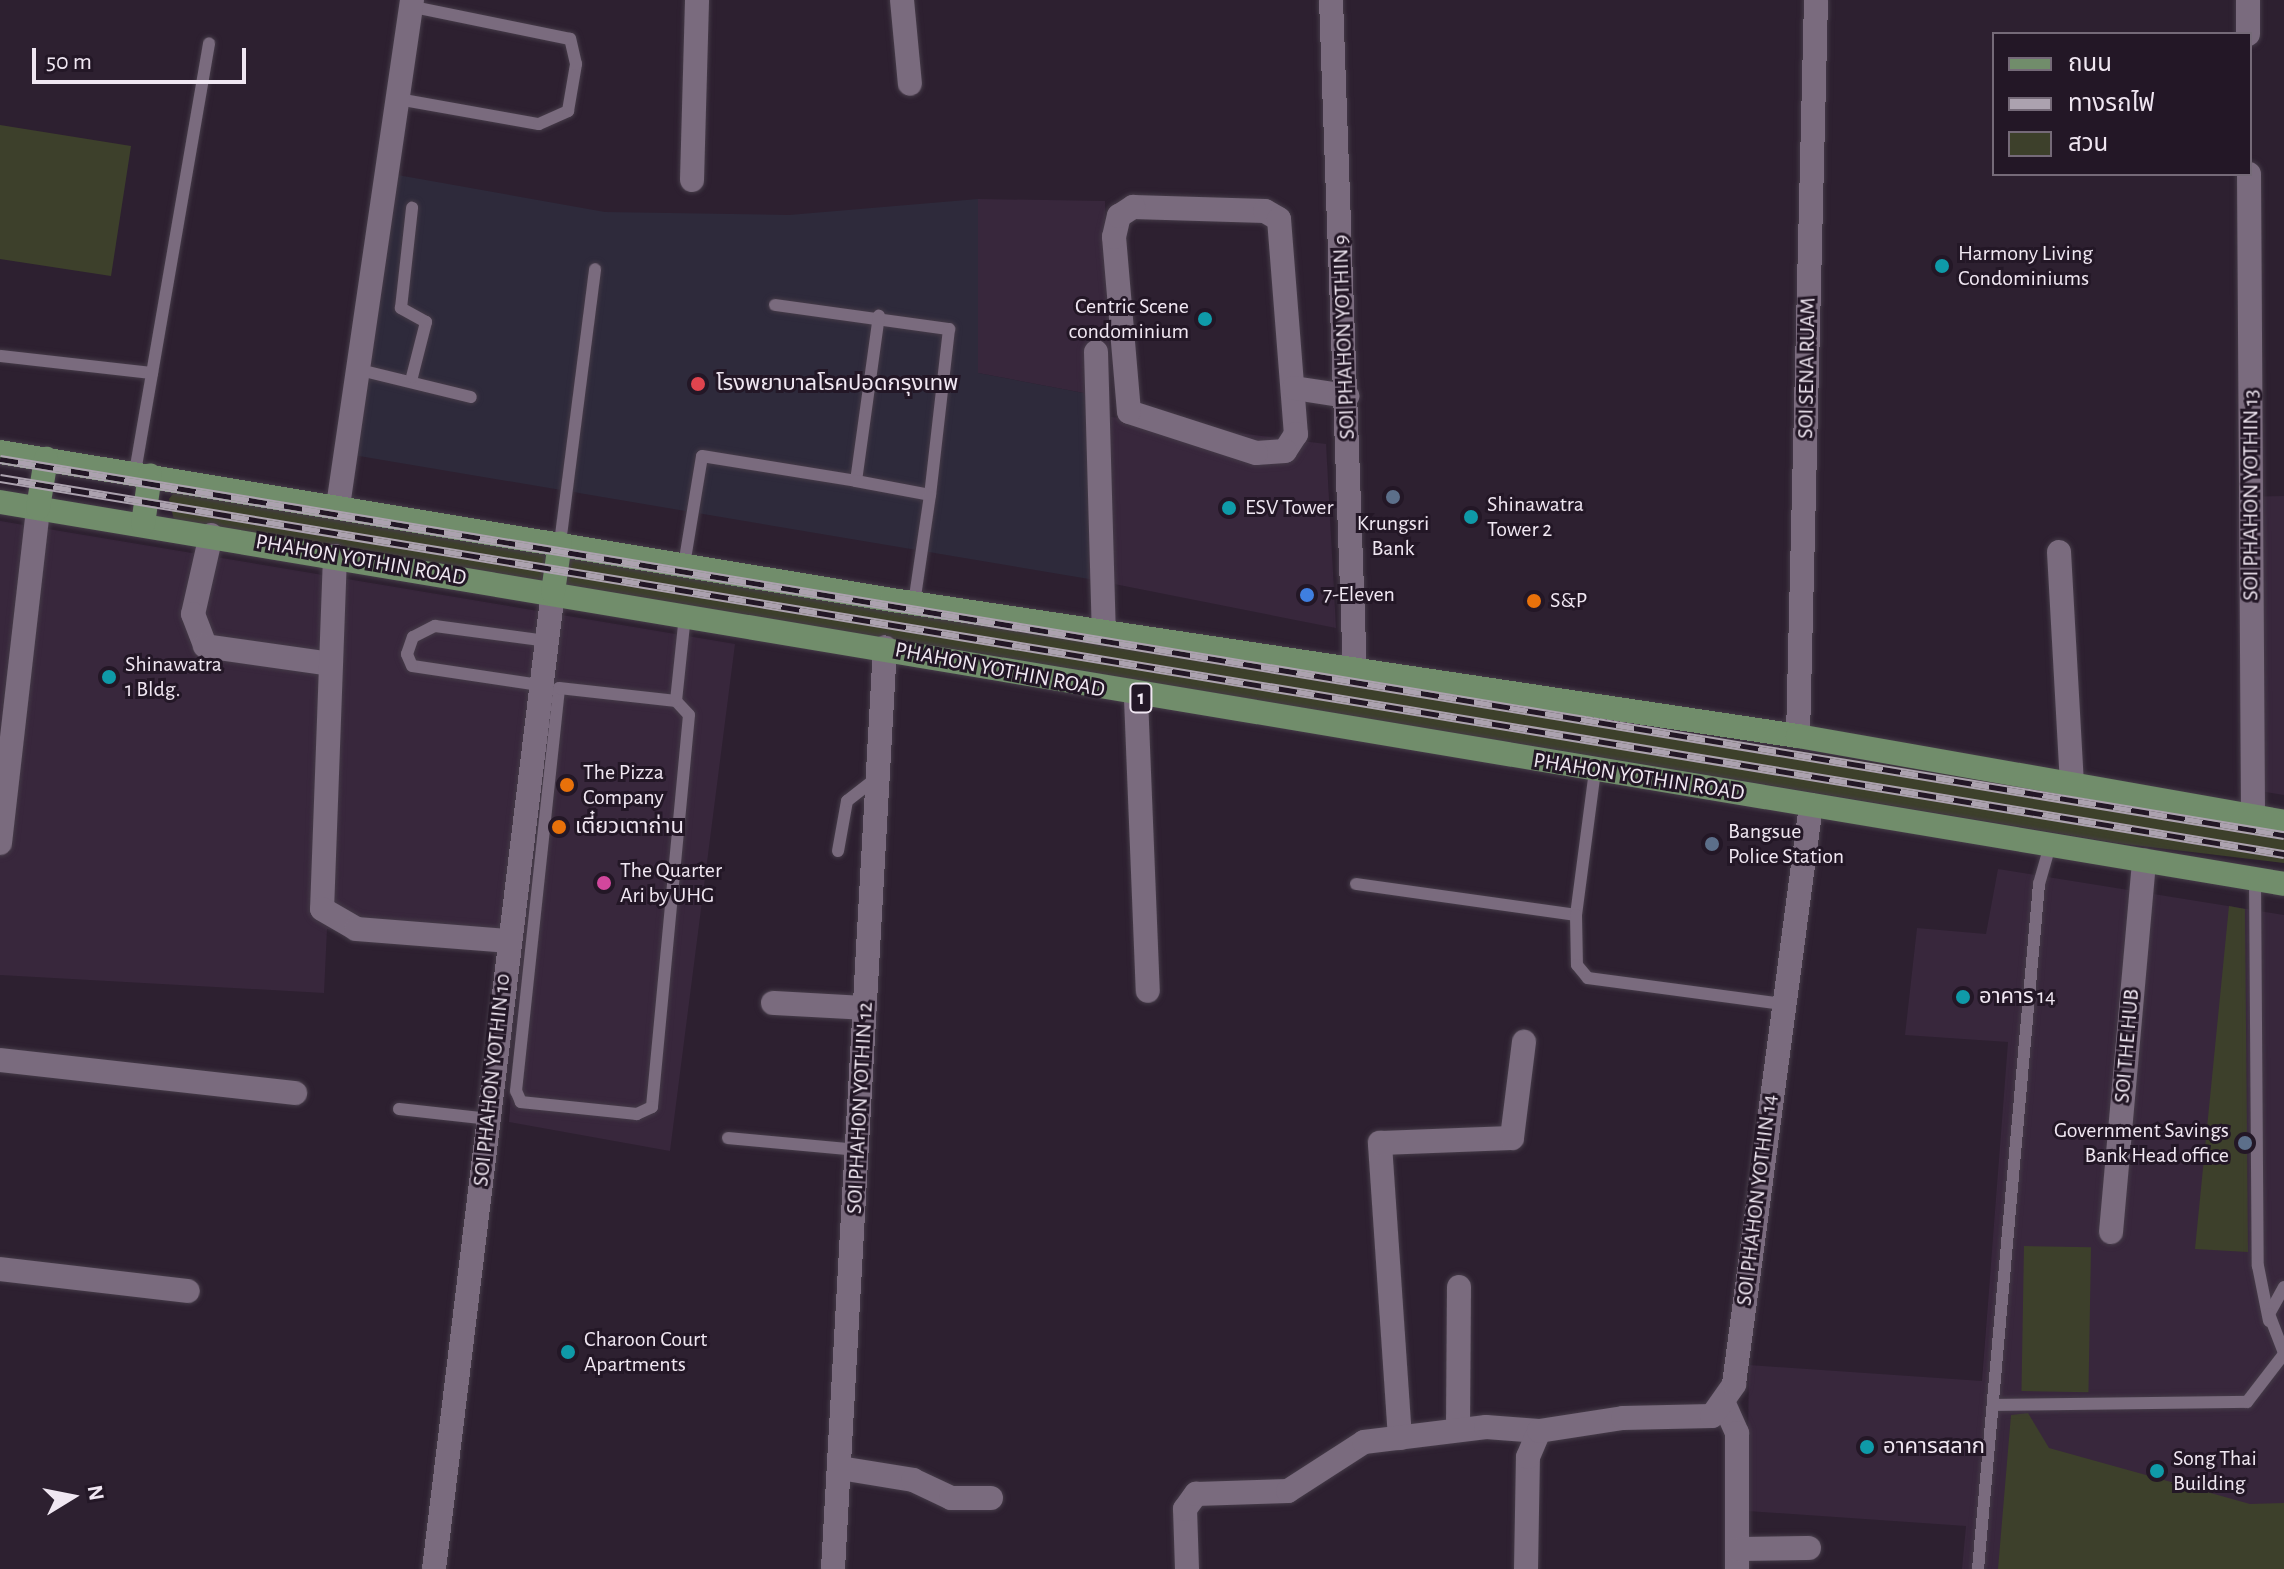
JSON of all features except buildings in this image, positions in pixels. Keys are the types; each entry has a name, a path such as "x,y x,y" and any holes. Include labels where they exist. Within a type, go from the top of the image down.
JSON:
{"main road":[{"path":"0,452 1355,673 1798,736 2284,822"},
{"path":"38,508 46,459"},
{"path":"143,474 143,524"},
{"name":"PHAHON YOTHIN ROAD","path":"0,502 885,647 1136,698 2284,884"},
{"path":"553,592 560,543"}],"street":[{"path":"692,180 697,0"},
{"path":"902,0 910,84"},
{"name":"SOI PHAHON YOTHIN 9","path":"1331,0 1355,673"},
{"name":"SOI SENA RUAM","path":"1798,736 1816,0"},
{"path":"2248,0 2248,32"},
{"path":"338,506 413,3"},
{"name":"SOI PHAHON YOTHIN 13","path":"2249,176 2253,817"},
{"path":"1133,207 1265,211 1279,219 1294,388 1296,434 1285,451 1256,453 1129,412 1114,237 1119,216 1133,207"},
{"path":"1096,352 1104,633"},
{"path":"1294,388 1347,396"},
{"path":"0,843 38,508"},
{"path":"211,535 193,614 198,638 210,649 331,664"},
{"path":"2059,552 2072,785"},
{"path":"335,556 322,909 356,929 508,941"},
{"name":"SOI PHAHON YOTHIN 10","path":"434,1569 459,1433 508,941 551,687 548,641 553,592"},
{"name":"SOI PHAHON YOTHIN 12","path":"833,1569 885,647"},
{"path":"1136,698 1148,991"},
{"name":"SOI PHAHON YOTHIN 14","path":"1725,1406 1734,1384 1782,1004 1811,805"},
{"name":"SOI THE HUB","path":"2111,1232 2144,860"},
{"path":"773,1003 865,1008"},
{"path":"1400,1438 1380,1143 1512,1138 1524,1042"},
{"path":"0,1060 295,1093"},
{"path":"0,1269 188,1291"},
{"path":"1458,1429 1459,1287"},
{"path":"1187,1569 1189,1497 1288,1491 1364,1442 1458,1429 1539,1431 1623,1418 1712,1416 1725,1406 1737,1433 1738,1559 1809,1548"},
{"path":"1526,1569 1528,1457 1539,1431"},
{"path":"840,1468 913,1480 951,1498 991,1498"}],"lane":[{"path":"398,99 539,124 568,111 576,64 570,39 413,3"},
{"path":"143,474 152,373 209,43"},
{"path":"412,208 401,308 426,325 412,377"},
{"path":"560,543 595,269"},
{"path":"775,305 879,316 949,329 914,603"},
{"path":"856,481 879,316"},
{"path":"0,356 152,373"},
{"path":"360,370 412,377 471,397"},
{"path":"684,565 702,456 930,495"},
{"path":"676,701 685,615"},
{"path":"548,641 435,626 413,637 407,654 412,666 551,687 676,701 689,715 652,1107 637,1114 525,1103 516,1091 551,687"},
{"path":"1595,770 1576,915 1577,965 1588,978 1782,1004"},
{"path":"838,851 847,801 878,777"},
{"path":"1978,1569 1996,1405 2039,884 2050,845"},
{"path":"1996,1405 2247,1402 2284,1354 2269,1321 2258,1266 2255,879"},
{"path":"1356,884 1576,915"},
{"path":"399,1109 489,1119"},
{"path":"728,1138 857,1150"},
{"path":"2269,1321 2284,1287"}],"shaded area":[{"name":"โรงพยาบาลโรคปอดกรุงเทพ","path":"392,174 605,212 789,215 978,199 978,373 1089,394 1089,579 353,455"},
{"path":"978,199 1105,201 1111,417 1326,444 1336,628 1089,579 1089,394 978,373"},
{"path":"2284,496 2284,795 2241,788 2237,551 2238,497"},
{"path":"0,521 735,644 670,1151 509,1122 521,955 327,929 324,993 0,975"},
{"name":"Government Savings Bank Head office","path":"1998,869 2284,915 2284,1569 1962,1569 1966,1526 1747,1511 1749,1365 1982,1381 2008,1042 1905,1035 1917,928 1986,934"}],"green space":[{"path":"0,125 131,146 111,276 0,259"},
{"path":"176,490 2284,829 2284,863 2116,843 174,520 169,499"},
{"path":"2229,906 2245,909 2248,1252 2195,1249"},
{"path":"2024,1246 2091,1247 2088,1392 2021,1391"},
{"path":"2028,1413 2049,1448 2250,1504 2284,1503 2284,1569 1998,1569 2011,1415"}],"railway":[{"path":"0,459 2284,835"},
{"path":"0,478 2284,854"}],"place":[{"name":"Harmony Living Condominiums","path":"1942,266"},
{"name":"Centric Scene condominium","path":"1205,319"},
{"name":"โรงพยาบาลโรคปอดกรุงเทพ","path":"698,384"},
{"name":"Krungsri Bank","path":"1393,497"},
{"name":"ESV Tower","path":"1229,508"},
{"name":"Shinawatra Tower 2","path":"1471,517"},
{"name":"7-Eleven","path":"1307,595"},
{"name":"S&P","path":"1534,601"},
{"name":"Shinawatra 1 Bldg.","path":"109,677"},
{"name":"The Pizza Company","path":"567,785"},
{"name":"เตี๋ยวเตาถ่าน","path":"559,827"},
{"name":"Bangsue Police Station","path":"1712,844"},
{"name":"The Quarter Ari by UHG","path":"604,883"},
{"name":"อาคาร 14","path":"1963,997"},
{"name":"Government Savings Bank Head office","path":"2245,1143"},
{"name":"Charoon Court Apartments","path":"568,1352"},
{"name":"อาคารสลาก","path":"1867,1447"},
{"name":"Song Thai Building","path":"2157,1471"}]}
